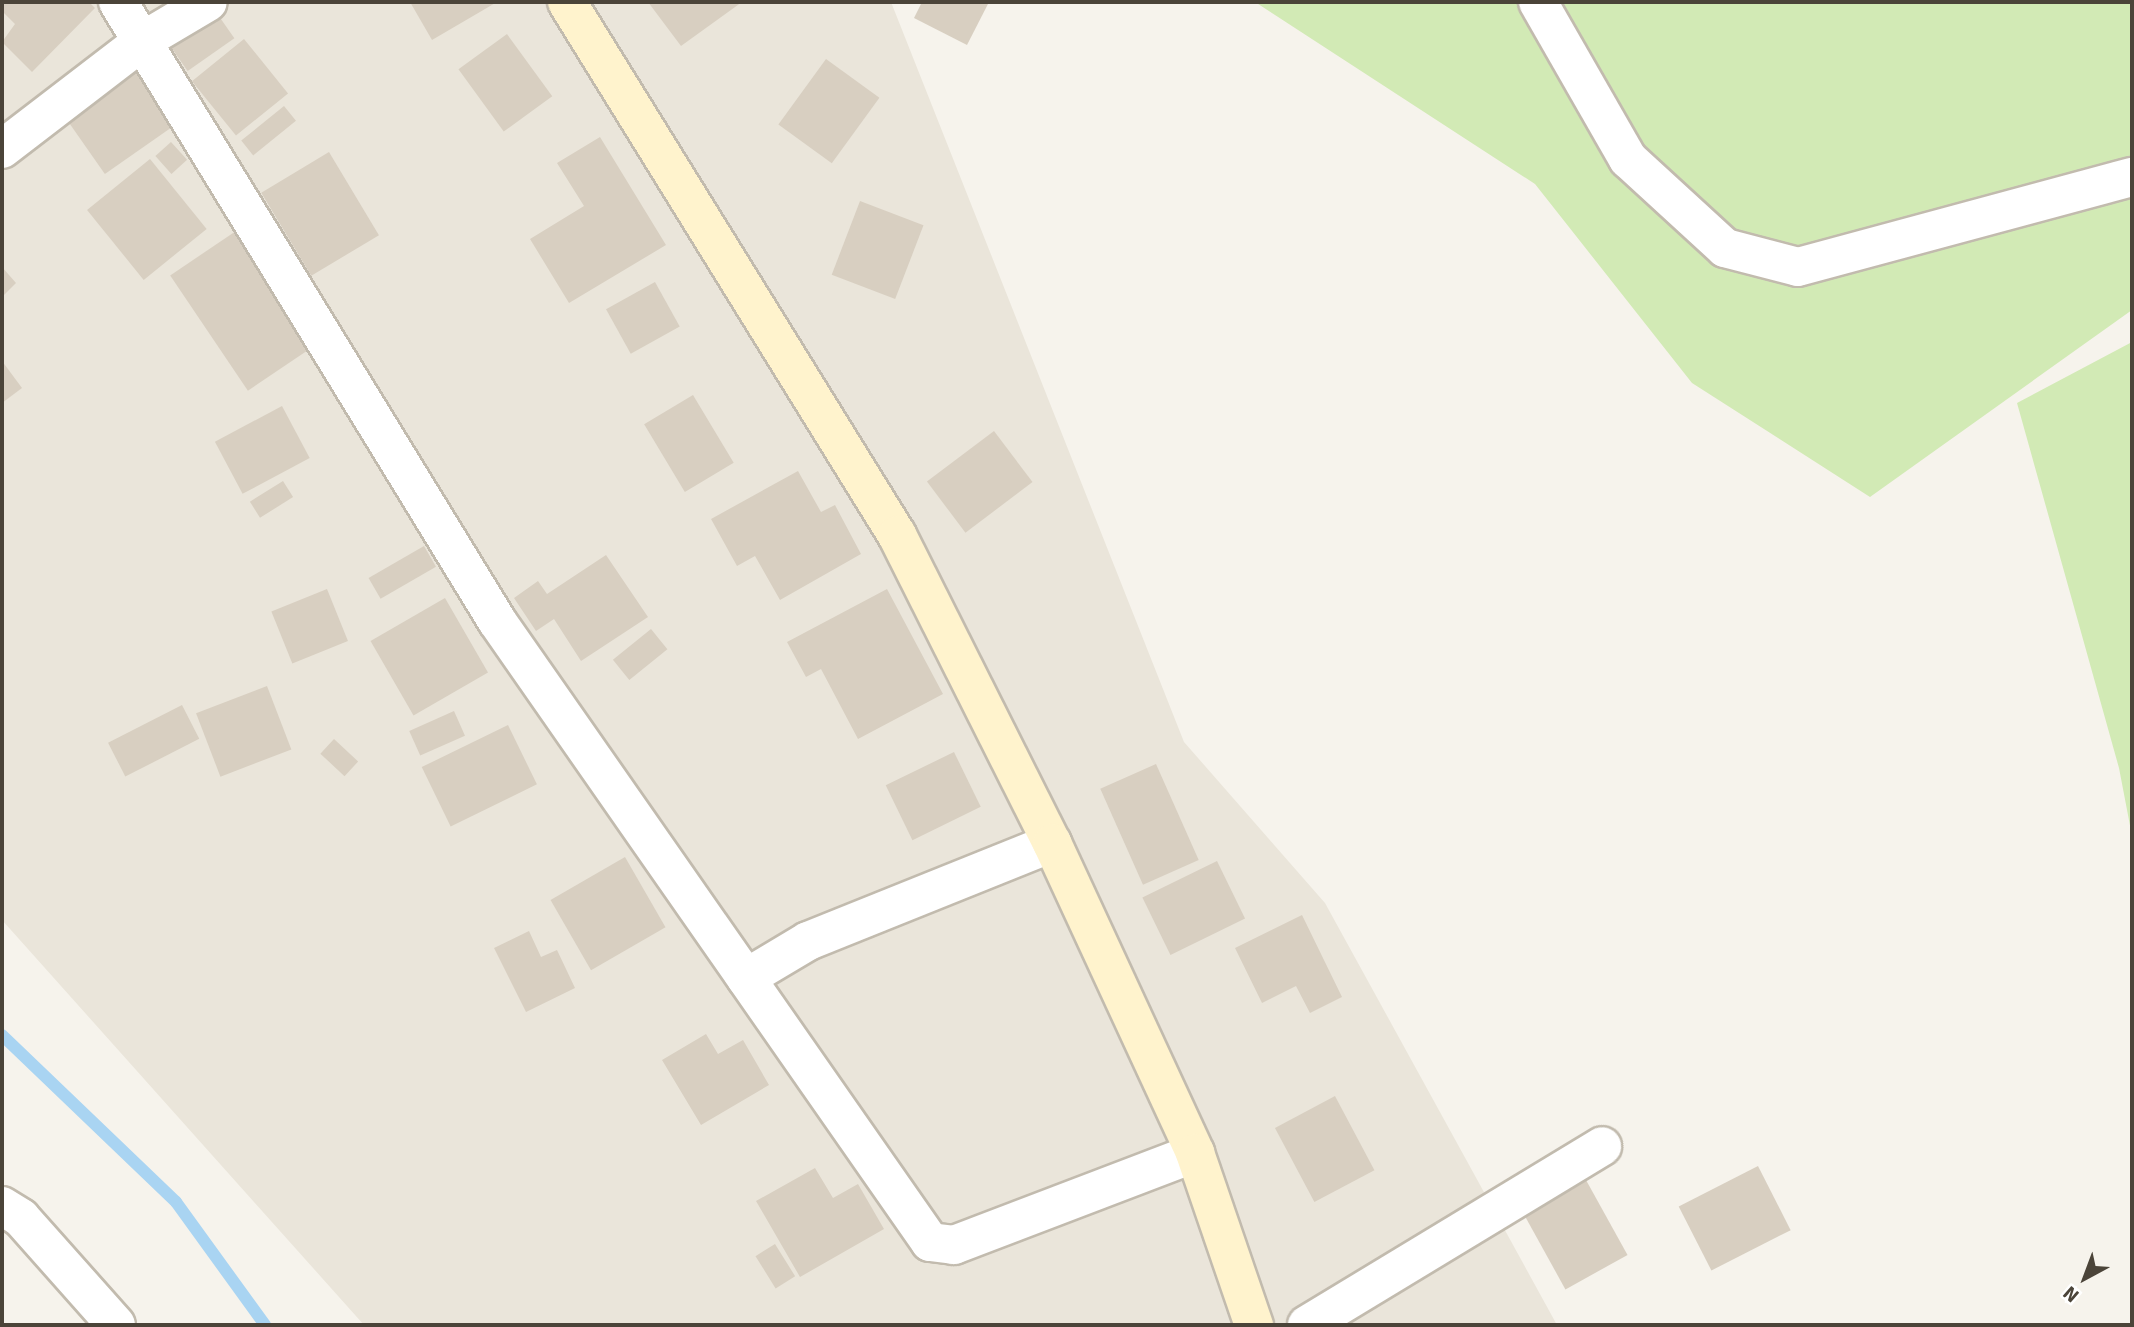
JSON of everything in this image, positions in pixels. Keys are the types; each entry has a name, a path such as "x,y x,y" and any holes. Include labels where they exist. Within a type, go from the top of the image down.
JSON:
{"street":[{"path":"118,2 144,40 497,621 930,1242 954,1245 1195,1153"},
{"path":"2,149 144,40 208,2"},
{"path":"567,2 897,536 1052,843 1195,1153 1254,1325"},
{"path":"1538,2 1628,159 1725,248 1798,267 2132,177"},
{"path":"746,978 808,941 1052,843"},
{"path":"1307,1325 1602,1146"},
{"path":"2,1206 21,1218 116,1325"}],"shaded area":[{"path":"2,2 891,2 1184,742 1325,903 1557,1325 364,1325 2,920"}],"green space":[{"path":"1255,2 2132,2 2132,310 1870,497 1692,383 1535,184"},
{"path":"2132,342 2132,836 2119,768 2017,403"}],"building":[{"path":"2,2 89,2 95,8 32,72 2,42 15,24 2,11"},
{"path":"410,2 497,2 432,40"},
{"path":"648,2 742,2 681,46"},
{"path":"922,2 989,2 967,45 914,18"},
{"path":"216,12 234,38 188,71 169,45"},
{"path":"507,34 552,96 504,132 458,69"},
{"path":"244,39 288,93 236,136 192,81"},
{"path":"826,59 879,98 832,163 778,125"},
{"path":"130,60 175,125 105,174 60,109"},
{"path":"284,106 296,121 253,155 241,141"},
{"path":"600,137 666,245 569,303 530,239 584,206 557,163"},
{"path":"171,142 187,160 171,174 155,156"},
{"path":"329,152 379,235 311,276 261,193"},
{"path":"150,159 207,229 144,280 87,210"},
{"path":"860,201 923,225 895,299 832,275"},
{"path":"239,229 317,344 248,391 170,275"},
{"path":"2,267 16,283 2,297"},
{"path":"655,282 680,327 631,354 606,309"},
{"path":"2,361 22,388 2,403"},
{"path":"693,395 734,463 685,492 644,424"},
{"path":"282,406 310,458 243,494 215,442"},
{"path":"994,431 1033,482 965,533 927,482"},
{"path":"798,471 821,512 835,505 861,554 780,600 755,556 737,566 711,519"},
{"path":"283,481 293,497 260,518 250,502"},
{"path":"424,546 436,567 381,599 369,578"},
{"path":"606,555 648,617 581,661 554,619 536,631 514,598 538,581 547,594"},
{"path":"327,589 348,641 292,663 271,611"},
{"path":"887,589 943,694 858,739 821,669 806,677 787,642"},
{"path":"445,598 488,672 414,715 371,641"},
{"path":"651,629 667,649 629,680 613,660"},
{"path":"267,686 291,749 220,777 196,713"},
{"path":"182,705 199,739 125,777 108,743"},
{"path":"454,711 465,736 420,756 409,731"},
{"path":"508,725 537,784 451,826 422,767"},
{"path":"334,739 358,762 344,776 320,754"},
{"path":"954,752 981,807 912,840 886,785"},
{"path":"1156,764 1199,860 1143,885 1100,789"},
{"path":"625,857 666,927 591,970 551,900"},
{"path":"1217,861 1245,919 1170,955 1142,897"},
{"path":"1302,915 1342,997 1310,1013 1296,986 1262,1003 1235,948"},
{"path":"529,931 541,957 557,950 575,988 526,1012 494,948"},
{"path":"706,1034 718,1054 743,1040 769,1085 701,1125 662,1060"},
{"path":"1335,1096 1374,1170 1314,1202 1275,1128"},
{"path":"1758,1166 1791,1230 1711,1271 1679,1206"},
{"path":"815,1168 833,1198 858,1184 884,1229 800,1277 756,1201"},
{"path":"1581,1171 1628,1255 1565,1289 1519,1205"},
{"path":"775,1244 795,1276 776,1288 755,1256"}],"waterway":[{"path":"2,1035 176,1202 265,1325"}]}
